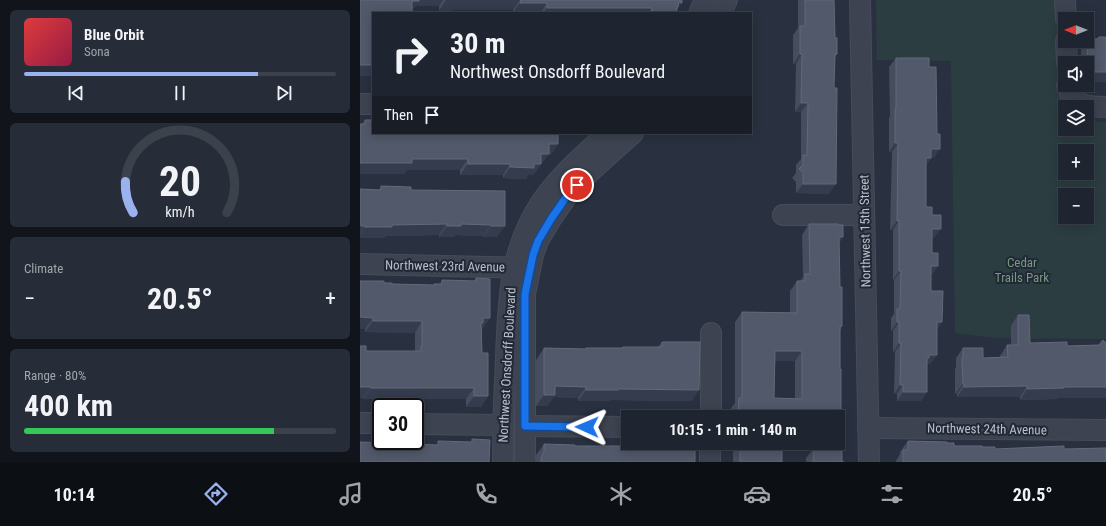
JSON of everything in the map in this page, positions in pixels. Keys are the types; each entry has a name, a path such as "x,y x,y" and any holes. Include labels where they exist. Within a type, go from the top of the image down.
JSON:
{"street":[{"path":"699,12 705,0"},
{"path":"721,12 727,0"},
{"name":"Northwest 15th Street","path":"860,0 869,462"},
{"path":"1065,0 1066,12"},
{"path":"1071,92 1076,102 1096,107 1106,107"},
{"path":"360,104 372,104"},
{"name":"Northwest Onsdorff Boulevard","path":"525,462 525,294 522,268 517,253 524,233 539,205 558,181 607,134"},
{"name":"Northwest Onsdorff Boulevard","path":"503,462 508,303 522,268 533,255 538,241 569,193 629,134"},
{"path":"783,214 864,215"},
{"name":"Northwest 23rd Avenue","path":"360,264 522,268"},
{"path":"710,410 711,333"},
{"path":"360,423 372,424"},
{"path":"424,424 503,425"},
{"path":"525,426 621,427"},
{"name":"Northwest 24th Avenue","path":"868,428 1106,430"},
{"path":"710,450 710,462"}],"green space":[{"name":"Cedar Trails Park","path":"876,0 1061,0 1061,12 1058,12 1058,48 1063,48 1063,56 1058,56 1058,92 1065,92 1066,100 1058,100 1058,136 1094,136 1094,121 1106,122 1106,339 995,338 955,333 951,61 877,60"}],"building":[{"path":"360,0 419,0 412,1 412,12 372,12 372,65 360,65"},
{"path":"521,0 682,0 682,3 679,2 676,12 651,12 652,8 547,8 547,3 520,3"},
{"path":"805,0 834,0 835,38 837,38 834,88 837,88 836,184 803,184 803,172 799,169 803,165 803,155 807,155 808,103 801,103 802,54 800,54 800,26 805,26"},
{"path":"1099,37 1106,38 1106,72 1095,72 1094,56 1088,56 1087,48 1094,48 1094,39"},
{"path":"896,58 929,58 929,67 936,67 937,134 940,134 940,149 931,149 931,158 926,158 926,207 932,207 932,215 941,215 941,229 932,229 932,253 938,253 938,266 931,266 931,291 943,291 942,322 937,322 937,355 929,355 929,358 927,358 927,392 903,392 903,385 900,385 901,343 899,343 899,322 897,322 897,309 900,309 901,271 899,271 899,221 897,221 898,143 895,143"},
{"path":"365,120 372,120 372,134 558,134 558,144 549,144 549,154 541,154 541,164 534,164 534,168 510,167 510,164 468,164 468,159 412,159 412,163 360,163 360,124 365,124"},
{"path":"381,186 411,187 411,190 505,191 505,226 461,224 461,226 447,226 447,224 392,225 392,227 361,226 360,189 381,190"},
{"path":"809,224 843,225 843,237 839,237 840,287 842,287 842,326 840,326 841,410 738,410 739,398 742,398 742,312 797,313 797,281 805,281 805,274 810,274","holes":["775,351 802,351 802,399 774,398"]},
{"path":"476,278 490,279 490,318 483,318 483,323 481,323 482,353 488,353 488,396 474,396 474,388 360,387 360,346 366,346 366,351 421,351 422,321 373,321 373,318 360,317 360,281 384,281 384,283 392,284 434,285 442,284 442,280 476,281"},
{"path":"1018,315 1029,315 1030,343 1067,342 1067,346 1099,345 1103,340 1106,343 1106,387 1027,389 1027,386 964,387 962,363 963,348 983,348 983,358 1008,357 1007,345 1018,345"},
{"path":"662,342 700,342 699,390 586,390 586,387 555,386 555,395 544,395 544,348 586,349 662,347"},
{"path":"472,439 490,440 489,462 360,462 360,442 372,442 372,450 424,450 424,444 438,445 438,441 472,442"},
{"path":"908,441 947,442 954,443 954,446 982,446 995,447 995,449 1064,446 1064,449 1106,448 1106,462 903,462 903,450 908,450"},
{"path":"544,444 621,446 621,450 695,450 695,462 541,462"},
{"path":"740,450 782,450 782,462 740,462"},
{"path":"814,450 842,450 842,462 813,462"}],"route":[{"path":"577,185 569,193 551,219 538,241 533,255 525,294 525,426 587,427"}]}
